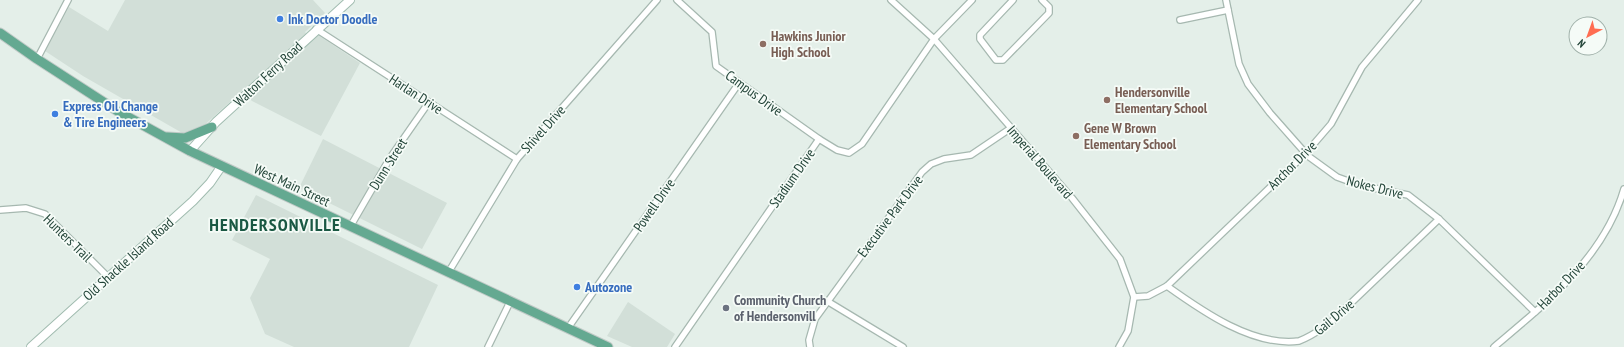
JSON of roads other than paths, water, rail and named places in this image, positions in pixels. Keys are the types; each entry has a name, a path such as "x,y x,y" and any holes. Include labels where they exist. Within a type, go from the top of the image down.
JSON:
{"main road":[{"name":"West Main Street","path":"0,33 36,59 120,112 190,151 221,167 608,347"},
{"path":"162,136 185,138 212,127"}],"street":[{"path":"36,59 68,0"},
{"name":"Walton Ferry Road","path":"190,151 212,127 316,29 350,0"},
{"name":"Shivel Drive","path":"448,273 517,159 656,0"},
{"name":"Campus Drive","path":"677,0 712,32 716,66 819,139"},
{"name":"Imperial Boulevard","path":"891,0 934,39 1102,234 1120,259 1134,297"},
{"name":"Stadium Drive","path":"675,347 819,139 843,152 849,153 862,144 934,39 972,0"},
{"path":"1014,0 980,35 980,39 996,60 1003,60 1049,13 1049,7 1042,0"},
{"name":"Nokes Drive","path":"1226,0 1238,64 1248,84 1270,113 1306,153 1337,177 1359,185 1408,194 1440,220 1535,312"},
{"name":"Anchor Drive","path":"1134,297 1148,296 1167,286 1306,153 1332,124 1362,67 1418,0"},
{"path":"1180,20 1228,10"},
{"name":"Harlan Drive","path":"316,29 517,159"},
{"name":"Powell Drive","path":"568,328 739,83"},
{"name":"Dunn Street","path":"350,227 390,158 428,102"},
{"name":"Executive Park Drive","path":"810,347 809,340 815,319 922,172 932,164 944,159 971,155 1011,128"},
{"name":"Old Shackle Island Road","path":"31,347 193,201 210,183 221,167"},
{"name":"Harbor Drive","path":"1494,347 1565,286 1585,262 1605,233 1624,189"},
{"name":"Hunters Trail","path":"0,210 14,207 26,208 45,214 108,277"},
{"name":"Gail Drive","path":"1167,286 1198,309 1245,337 1261,342 1288,343 1298,341 1310,337 1329,324 1440,220"},
{"path":"1119,347 1128,331 1134,297"},
{"path":"827,301 903,347"},
{"path":"488,347 510,302"}],"place":[{"name":"Ink Doctor Doodle","path":"280,19"},
{"name":"Hawkins Junior High School","path":"763,44"},
{"name":"Hendersonville Elementary School","path":"1107,100"},
{"name":"Express Oil Change & Tire Engineers","path":"55,114"},
{"name":"Gene W Brown Elementary School","path":"1076,136"},
{"name":"Autozone","path":"577,287"},
{"name":"Community Church of Hendersonvill","path":"726,308"}],"district":[{"name":"HENDERSONVILLE","path":"275,225"}]}
